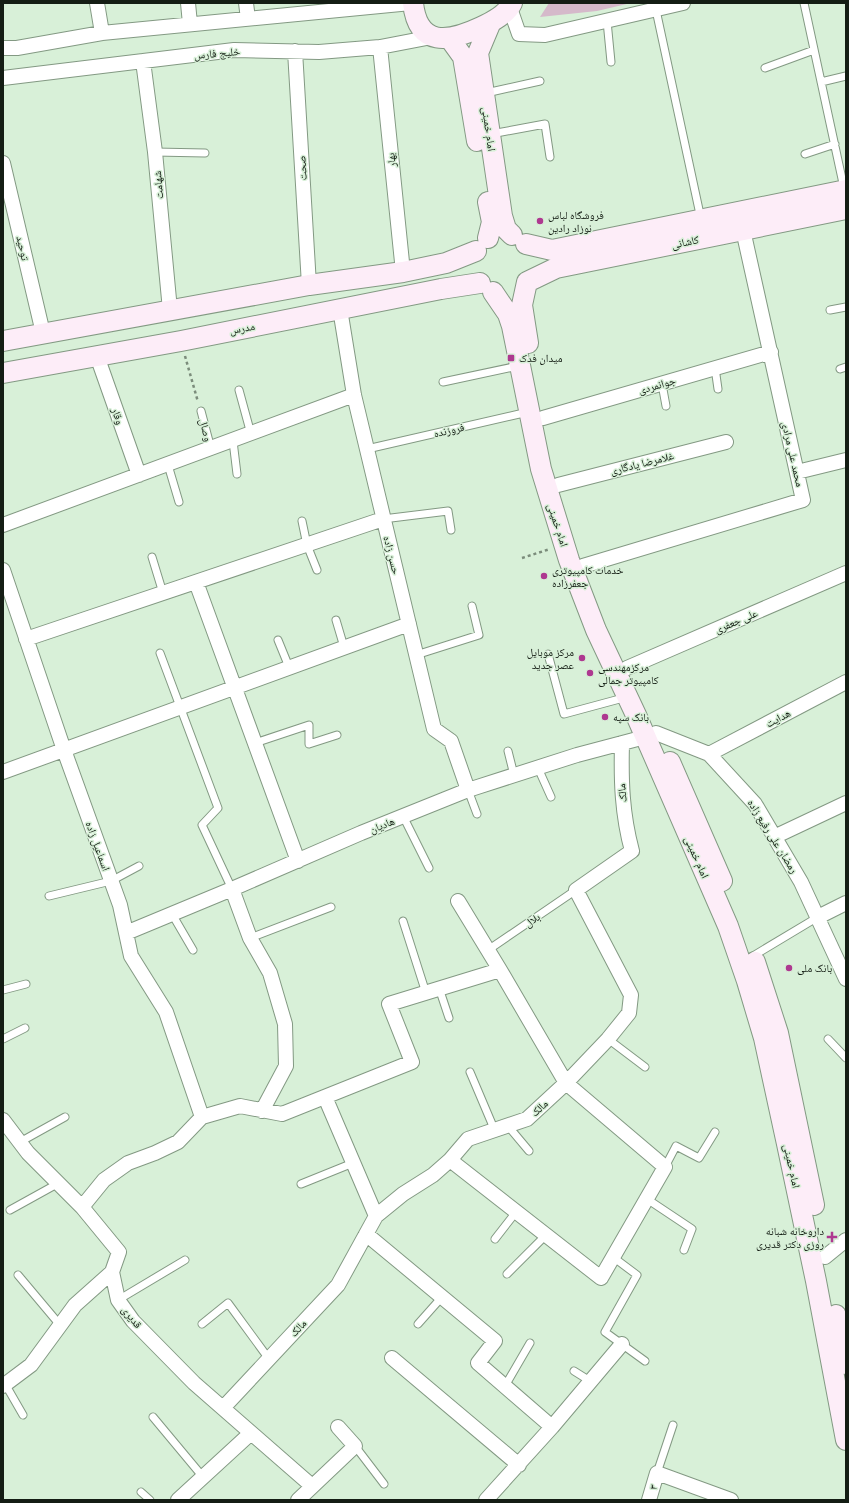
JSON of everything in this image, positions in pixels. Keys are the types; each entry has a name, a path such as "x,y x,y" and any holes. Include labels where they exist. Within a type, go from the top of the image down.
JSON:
{"main road":[{"name":"امام خمینی","path":"412,3 418,24 441,38 463,57 492,222 482,244"},
{"path":"441,38 459,37 491,22 514,5"},
{"name":"امام خمینی","path":"491,22 478,53 502,216 506,229 520,240"},
{"name":"کاشانی","path":"520,240 552,250 702,219 846,196"},
{"name":"کاشانی","path":"527,282 556,268 743,230 846,196"},
{"path":"3,341 309,285 403,272 446,263 482,244 504,233 520,240 533,260 533,269 527,282 518,290 510,293 487,288 474,273 473,262 482,244"},
{"name":"امام خمینی","path":"527,282 522,305 537,415 541,468 564,545 596,630 627,697 691,807 753,956 778,1033 846,1364"},
{"name":"امام خمینی","path":"487,288 508,314 521,366 583,566 627,668 650,735 739,955 762,1031 816,1280 846,1440"},
{"name":"مدرس","path":"3,373 181,341 340,309 487,288"}],"street":[{"path":"97,3 102,33"},
{"path":"188,3 190,24"},
{"path":"246,3 248,19"},
{"path":"3,48 17,48 102,33 248,19 339,6 412,3"},
{"path":"514,5 518,34 545,35 607,22 683,3"},
{"name":"خلیج فارس","path":"3,78 234,50 319,52 380,47 441,38"},
{"name":"بهار","path":"380,47 403,272"},
{"name":"صحت","path":"295,51 309,285"},
{"name":"شهامت","path":"143,61 155,152 170,310"},
{"name":"توحید","path":"3,163 43,333"},
{"name":"محمد علی مرادی","path":"583,566 804,500 743,230"},
{"name":"حسن زاده","path":"340,309 354,395 434,729 451,741 468,790"},
{"name":"جوانمردی","path":"537,415 662,384 771,352"},
{"name":"وقار","path":"97,356 139,476"},
{"path":"3,525 139,476 354,395"},
{"name":"غلامرضا یادگاری","path":"558,485 726,442"},
{"path":"797,472 846,460"},
{"path":"26,639 384,519"},
{"name":"اسماعیل زاده","path":"3,570 64,750 120,905 131,956 166,1012 202,1117"},
{"name":"علی جعفری","path":"627,668 846,573"},
{"path":"196,582 298,860"},
{"path":"3,772 409,624"},
{"name":"هدایت","path":"709,754 846,682"},
{"name":"هادیان","path":"126,933 402,816 468,790 650,735"},
{"name":"رمضان علی رفیع زاده","path":"650,735 709,754 755,804 801,882 846,979"},
{"name":"مالک","path":"223,1408 338,1285 376,1216 403,1194 433,1176 450,1160 468,1139 527,1119 566,1083 608,1039 629,1013 631,995 576,890 632,851 626,829 621,787 622,743"},
{"path":"774,837 846,803"},
{"path":"232,889 250,938 270,973 285,1024 286,1066 262,1110"},
{"path":"450,1160 601,1278 665,1167 566,1083 458,901"},
{"path":"818,918 846,903"},
{"path":"82,1208 104,1180 128,1162 155,1153 178,1142 202,1117 240,1106 282,1114 412,1062 389,1004 500,970"},
{"path":"325,1097 376,1216"},
{"path":"4,1384 32,1365 75,1305 112,1272 119,1252 82,1208 57,1184 5,1126"},
{"path":"366,1234 495,1341 478,1363 552,1427"},
{"path":"825,1257 846,1240"},
{"name":"قدیری","path":"112,1272 118,1300 133,1321 194,1383 312,1486"},
{"path":"486,1500 519,1465 622,1344"},
{"path":"392,1358 519,1465"},
{"path":"298,1500 355,1446 338,1427"},
{"path":"178,1500 251,1433"},
{"path":"656,1473 730,1500"},
{"name":"۳","path":"649,1500 656,1473"}],"lane":[{"path":"804,3 846,196"},
{"path":"656,10 702,219"},
{"path":"607,22 611,62"},
{"path":"765,68 814,50"},
{"path":"821,82 846,76"},
{"path":"484,94 540,81"},
{"path":"489,134 545,124 550,157"},
{"path":"805,154 835,144"},
{"path":"155,152 205,153"},
{"path":"830,310 846,307"},
{"path":"443,382 521,366"},
{"path":"715,368 718,389"},
{"path":"662,384 666,406"},
{"path":"239,390 251,434"},
{"name":"وصال","path":"201,411 211,449"},
{"name":"فروزنده","path":"367,449 537,415"},
{"path":"233,440 237,474"},
{"path":"168,465 179,502"},
{"path":"384,519 448,511 451,530"},
{"path":"302,521 307,545 317,570"},
{"path":"152,557 163,593"},
{"path":"416,655 479,635 472,606"},
{"path":"336,620 344,647"},
{"path":"278,640 289,667"},
{"path":"160,653 218,808 202,824 232,889"},
{"path":"548,654 564,714 627,697"},
{"path":"255,743 309,725 309,744 337,735"},
{"path":"508,751 514,775"},
{"path":"538,768 551,797"},
{"path":"468,790 477,814"},
{"path":"402,816 429,868"},
{"path":"49,896 111,881 139,866"},
{"name":"بلال","path":"488,950 576,890"},
{"path":"250,938 331,907"},
{"path":"172,914 193,950"},
{"path":"753,956 818,918"},
{"path":"403,921 426,993"},
{"path":"3,990 26,984"},
{"path":"439,988 449,1018"},
{"path":"3,1038 25,1028"},
{"path":"608,1039 645,1067"},
{"path":"828,1039 846,1057"},
{"path":"470,1072 501,1128 529,1151"},
{"path":"20,1142 65,1117"},
{"path":"665,1167 676,1146 699,1158 715,1132"},
{"path":"301,1184 353,1163"},
{"path":"10,1210 57,1184"},
{"path":"647,1199 692,1229 684,1250"},
{"path":"495,1239 516,1212"},
{"path":"507,1274 546,1235"},
{"path":"613,1257 636,1275 605,1332 645,1360"},
{"path":"118,1300 185,1260"},
{"path":"18,1275 60,1325"},
{"path":"418,1324 442,1297"},
{"path":"202,1324 228,1303 269,1359"},
{"path":"506,1386 530,1343"},
{"path":"574,1371 590,1381"},
{"path":"4,1384 23,1415"},
{"path":"153,1416 203,1477"},
{"path":"656,1473 673,1425"},
{"path":"355,1446 384,1484"},
{"path":"141,1492 150,1500"}],"path":[{"path":"181,341 201,411"},
{"path":"522,558 564,545"}],"shaded area":[{"path":"549,3 631,3 597,11 540,17"}],"place":[{"name":"فروشگاه لباس نوزاد رادین","path":"540,221"},
{"name":"میدان فدک","path":"511,358"},
{"name":"خدمات کامپیوتری جعفرزاده","path":"544,576"},
{"name":"مرکز موبایل عصر جدید","path":"582,658"},
{"name":"مرکزمهندسی کامپیوتر جمالی","path":"590,673"},
{"name":"بانک سپه","path":"605,717"},
{"name":"بانک ملی","path":"789,968"},
{"name":"داروخانه شبانه روزی دکتر قدیری","path":"832,1237"}]}
